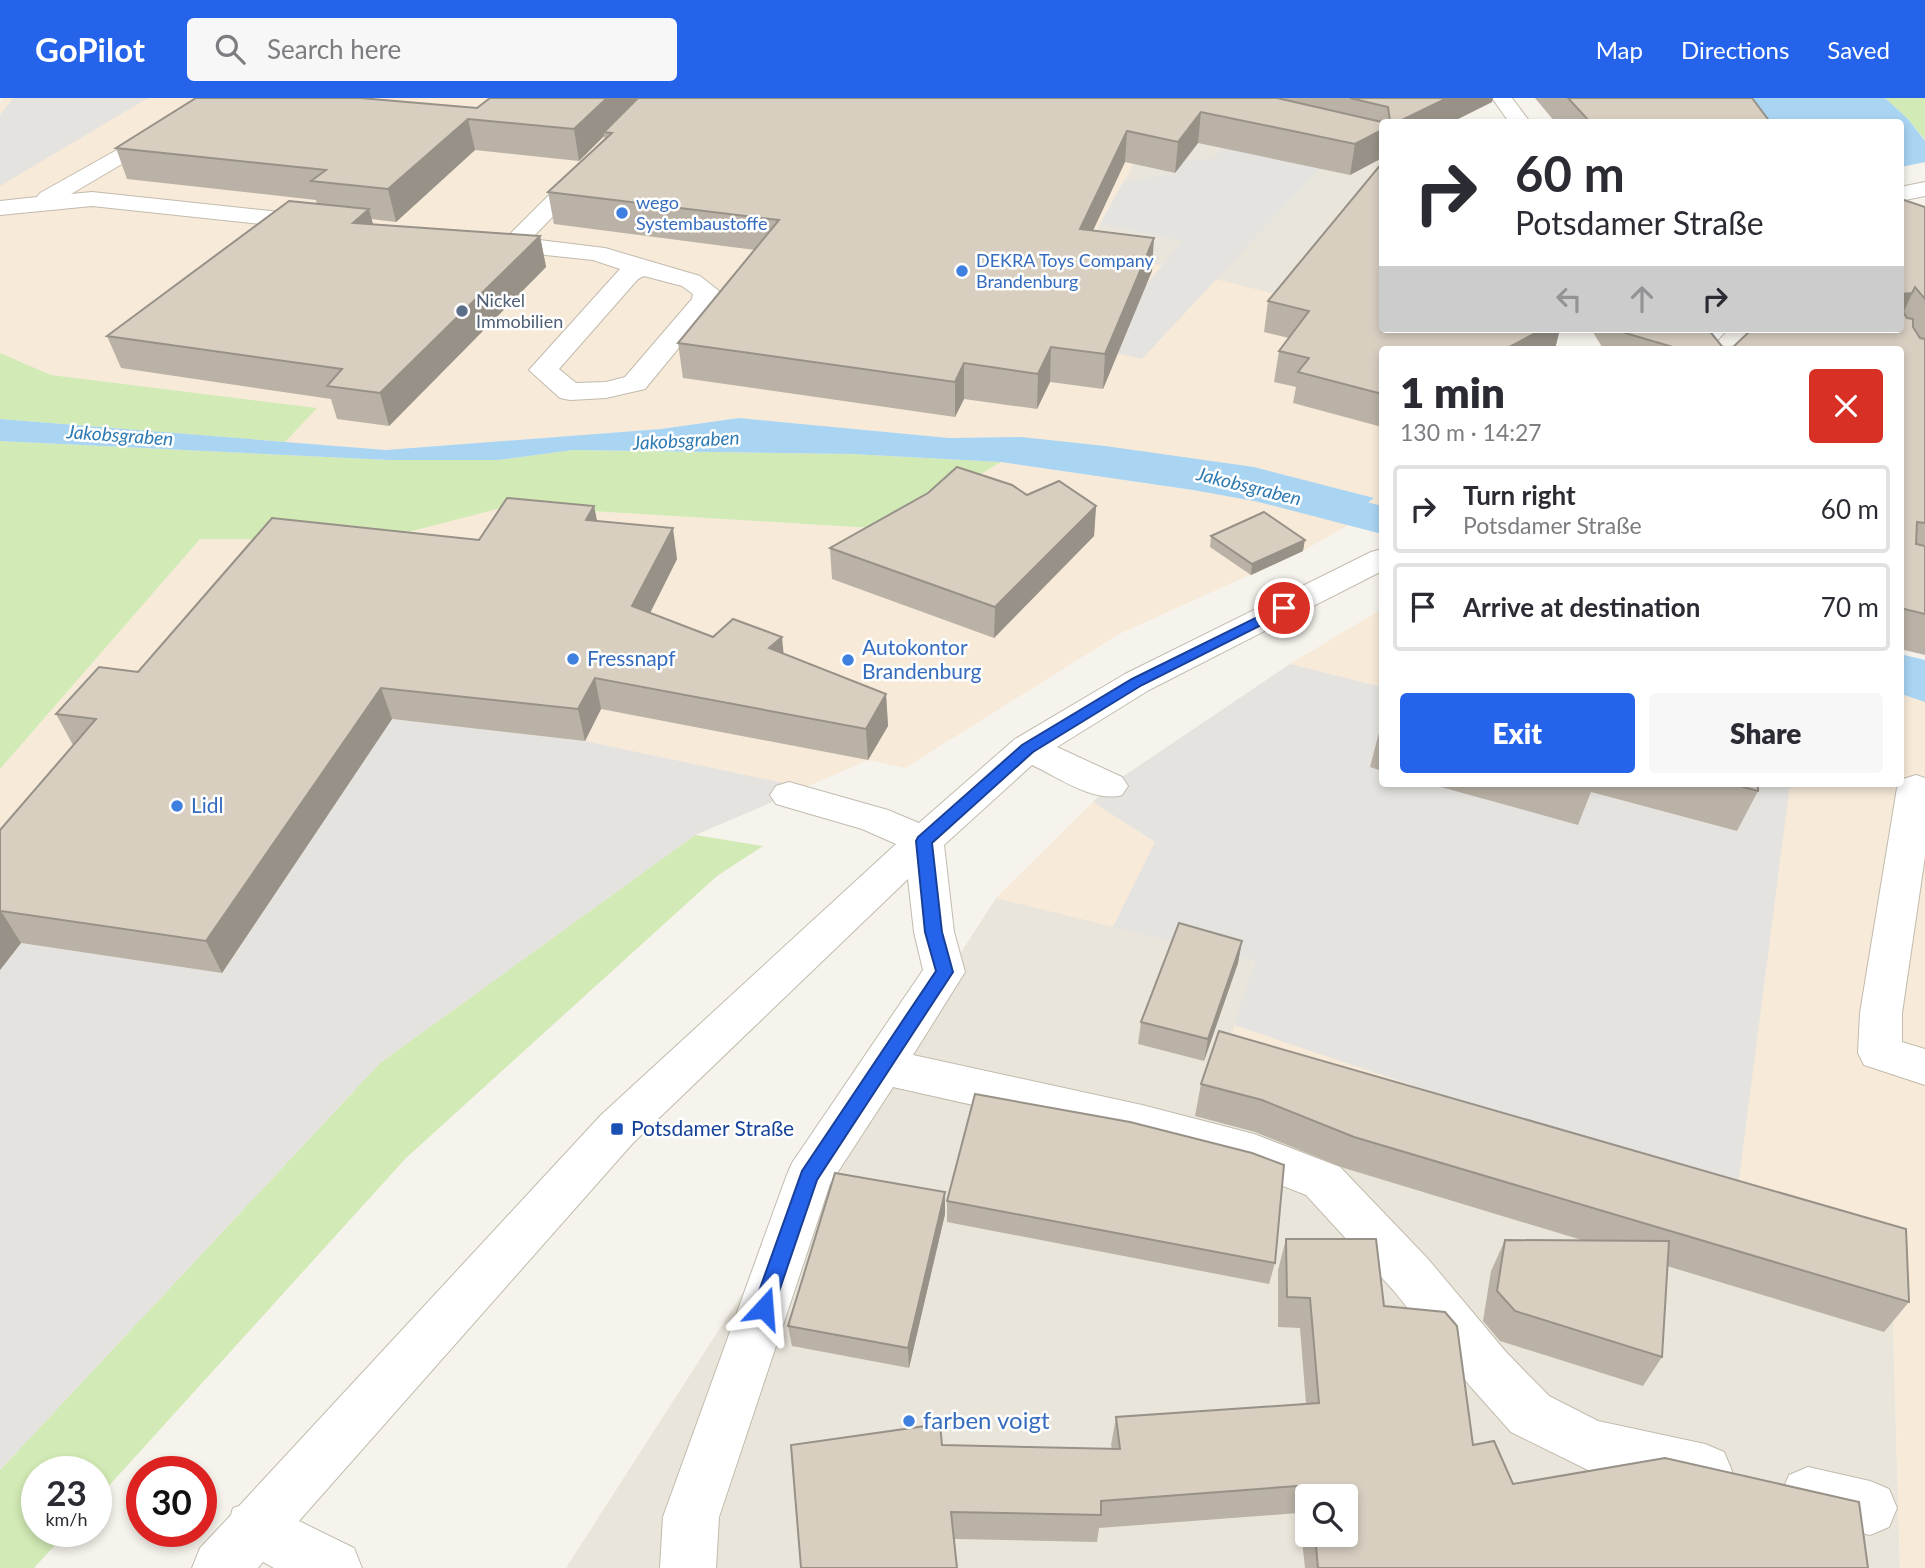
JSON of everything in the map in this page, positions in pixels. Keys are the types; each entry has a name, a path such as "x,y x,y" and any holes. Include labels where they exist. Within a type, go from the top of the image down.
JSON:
{"street":[{"path":"513,244 658,98"},
{"path":"1502,98 1517,119"},
{"path":"41,203 179,123"},
{"path":"1911,200 1925,180"},
{"path":"0,208 92,198 346,226"},
{"path":"90,225 125,202"},
{"path":"145,231 178,208"},
{"path":"234,240 263,217"},
{"path":"471,240 596,253 691,281 706,291 705,300 635,383 606,390 570,392 543,370 629,274 642,268"},
{"path":"237,1548 617,1129 924,841 1028,748 1137,682 1379,561"},
{"path":"1028,748 1109,786"},
{"path":"1901,1059 1881,1013 1916,788"},
{"path":"789,795 875,819 924,841"},
{"path":"688,1568 691,1517 809,1177 944,972 934,932 924,841"},
{"path":"882,1066 975,1089 1142,1124 1254,1154 1323,1181 1411,1275 1488,1369 1530,1414 1592,1446 1870,1508"},
{"path":"237,1548 334,1568"}],"shaded area":[{"path":"4,98 1170,98 1087,247 1291,298 1379,328 1379,333 1487,333 1541,346 1379,346 1379,508 1303,551 1119,634 905,768 868,760 695,835 380,1063 0,1470 0,769 200,539 377,540 508,506 889,529 1001,462 1193,490 1347,518 1373,499 1254,467 1021,437 949,438 739,418 661,429 386,450 285,442 316,408 51,375 0,353 0,102"},
{"path":"13,98 148,98 0,186 0,115"},
{"path":"1170,98 1379,133 1379,317 1211,280 1087,247"},
{"path":"1244,131 1336,151 1142,359 1094,348 1182,241 1100,224 1123,182 1175,173 1185,160 1212,159"},
{"path":"1379,611 1379,787 1904,787 1904,695 1925,702 1925,1568 1900,1568 1891,1254 1225,1057 1255,961 996,898 1109,786 1290,664"},
{"path":"1290,664 1379,686 1379,787 1586,791 1738,831 1744,787 1790,787 1737,1195 1234,1025 1255,961 1113,927 1155,842 1093,802 1109,786"},
{"path":"391,719 585,741 788,784 789,795 695,835 380,1063 0,1470 0,970 21,943 223,973"},
{"path":"996,898 1255,961 1225,1056 1891,1254 1900,1568 566,1568"}],"green space":[{"path":"1885,98 1925,98 1925,140 1908,119"},
{"path":"0,353 51,375 317,408 285,442 0,419"},
{"path":"0,441 389,460 498,460 573,450 852,454 1001,462 889,529 509,506 377,540 200,539 0,769"},
{"path":"695,835 763,846 717,876 406,1158 136,1456 126,1456 126,1467 112,1482 112,1456 21,1456 21,1547 53,1547 34,1568 0,1568 0,1470 380,1063"}],"water":[{"path":"1751,98 1885,98 1908,119 1925,141 1925,195 1904,184 1904,119 1767,119"},
{"path":"739,418 949,438 1021,437 1105,446 1254,467 1374,498 1348,518 1193,490 1001,462 852,454 573,450 498,460 389,460 0,441 0,419 386,450 661,429"},
{"path":"1904,655 1925,660 1925,702 1904,695"}],"pier":[{"path":"1925,162 1925,198 1904,188 1904,166"}],"building":[{"path":"196,98 360,98 477,108 490,98 607,98 574,129 468,119 388,189 311,181 326,170 116,148"},
{"path":"638,98 1277,98 1379,121 1379,132 1355,144 1201,112 1178,142 1127,131 1080,229 1154,238 1105,354 1051,347 1038,374 964,363 955,382 678,343 779,220 548,192 612,133 604,132"},
{"path":"1350,98 1447,98 1404,119 1390,119 1388,107"},
{"path":"1568,98 1752,98 1768,119 1587,119"},
{"path":"1379,167 1379,333 1536,333 1511,346 1379,346 1379,393 1298,372 1309,358 1279,351 1309,311 1268,301"},
{"path":"1904,200 1925,207 1925,299 1915,287 1912,293 1904,294"},
{"path":"289,201 369,209 353,223 540,236 380,393 327,386 342,369 107,336"},
{"path":"1904,313 1907,318 1913,319 1913,327 1920,338 1925,339 1925,523 1917,522 1916,544 1925,546 1925,614 1904,609 1904,346 1734,346 1748,333 1904,333"},
{"path":"1625,333 1711,333 1722,346 1669,346"},
{"path":"957,467 1012,485 1027,495 1059,481 1096,506 995,607 830,548 928,493"},
{"path":"507,498 594,506 586,520 673,528 632,606 713,637 733,619 782,637 769,648 886,694 866,729 595,678 578,709 381,688 206,941 0,912 0,830 96,719 56,714 99,667 138,672 272,518 479,540"},
{"path":"1264,512 1305,540 1252,564 1211,536"},
{"path":"1179,923 1242,941 1208,1039 1141,1022"},
{"path":"1219,1031 1906,1229 1909,1302 1354,1137 1262,1100 1201,1084"},
{"path":"975,1094 1130,1122 1252,1153 1284,1165 1275,1263 947,1201"},
{"path":"835,1173 945,1192 908,1348 788,1326"},
{"path":"1286,1239 1376,1239 1384,1306 1445,1312 1457,1326 1473,1445 1494,1441 1513,1484 1665,1458 1859,1502 1868,1568 1318,1568 1316,1547 1358,1547 1358,1484 1295,1484 1295,1486 1101,1501 1101,1515 951,1512 957,1568 801,1568 791,1445 940,1424 942,1445 1120,1449 1116,1417 1319,1403 1310,1298 1287,1297"},
{"path":"1505,1240 1669,1241 1662,1357 1515,1311 1497,1291"}],"waterway":[{"name":"Jakobsgraben","path":"1275,492 1379,519"}],"place":[{"name":"wego Systembaustoffe","path":"622,213"},
{"name":"DEKRA Toys Company Brandenburg","path":"962,271"},
{"name":"Nickel Immobilien","path":"462,311"},
{"name":"Fressnapf","path":"573,659"},
{"name":"Autokontor Brandenburg","path":"848,660"},
{"name":"Lidl","path":"177,806"},
{"name":"Potsdamer Straße","path":"617,1129"},
{"name":"farben voigt","path":"909,1421"}],"route":[{"path":"764,1308 809,1177 944,972 934,932 924,841 1028,748 1137,682 1284,608"}]}
